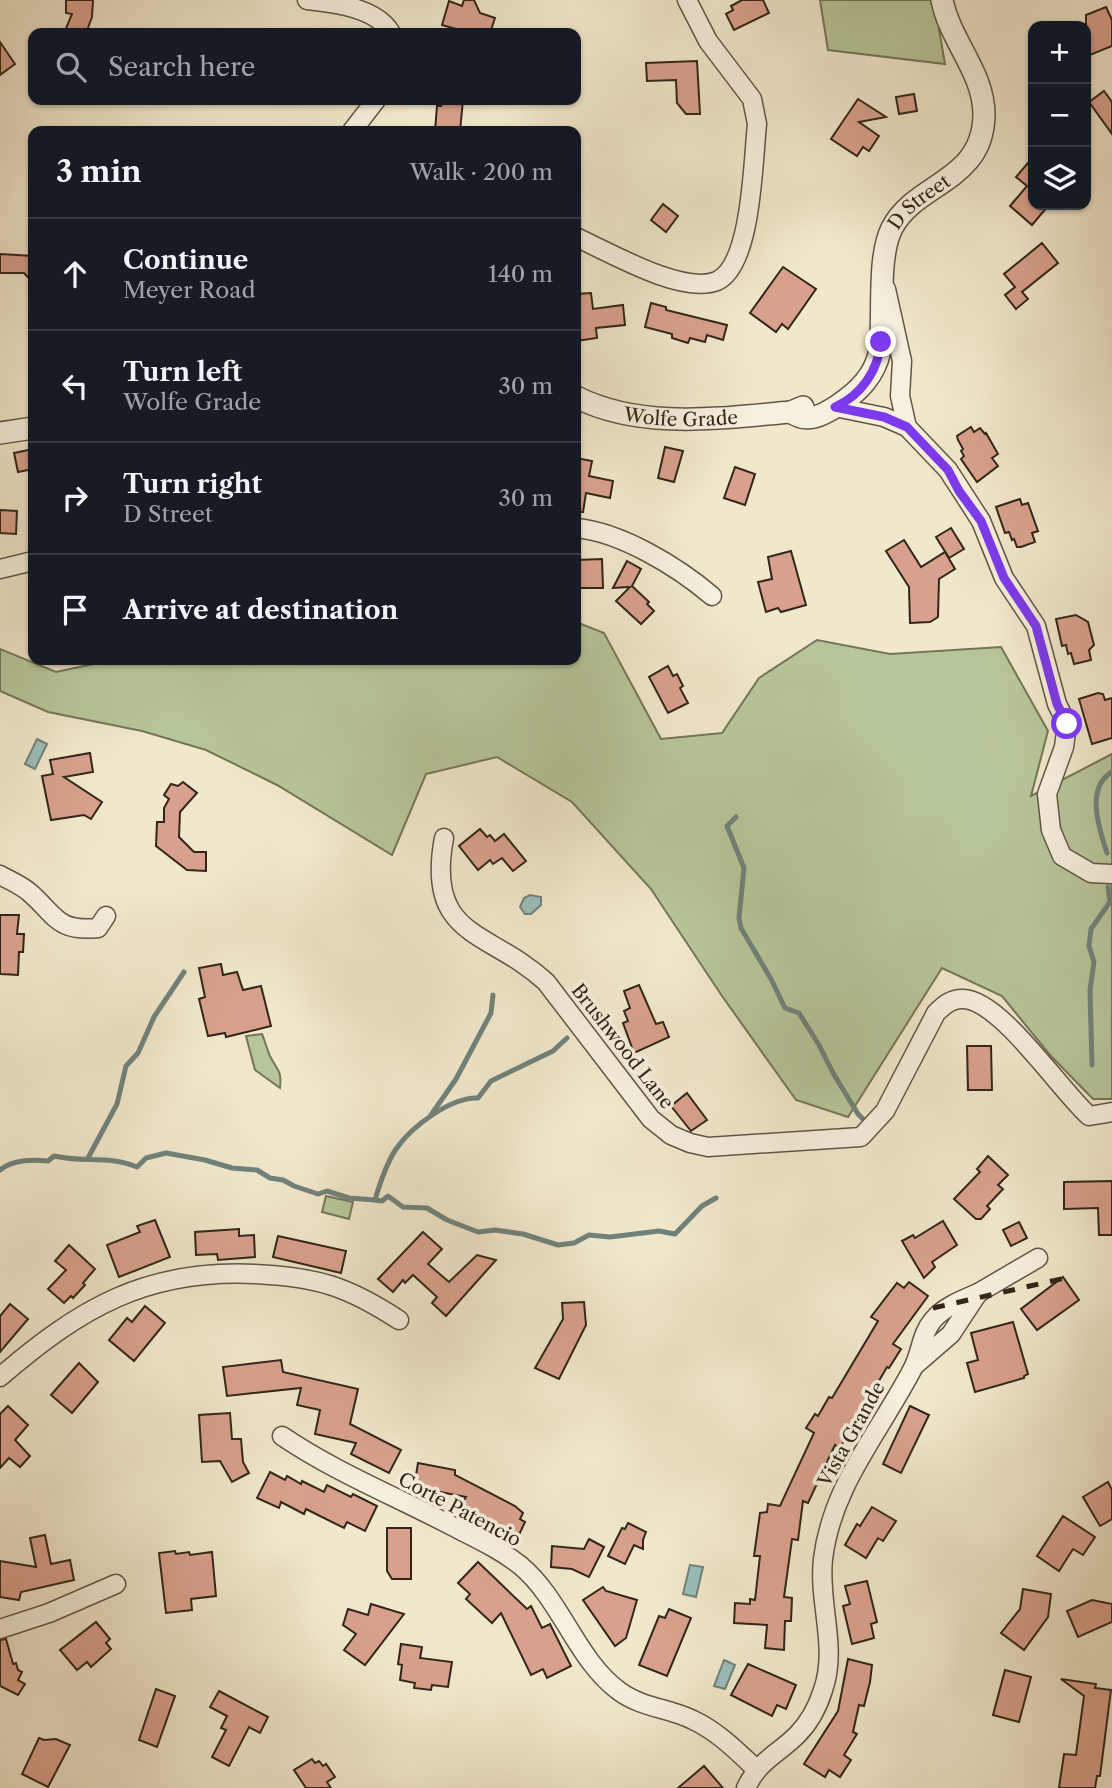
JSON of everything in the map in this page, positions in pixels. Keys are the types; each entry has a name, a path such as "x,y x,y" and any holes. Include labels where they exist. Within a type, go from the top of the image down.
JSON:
{"street":[{"path":"307,0 351,5 388,28"},
{"path":"581,239 659,276 689,283 708,284 719,280 729,272 737,259 746,225 757,124 756,110 752,99 708,41 687,0"},
{"name":"D Street","path":"835,407 859,390 876,364 881,342 886,245 893,226 907,210 957,173 976,147 982,127 979,89 948,20 942,0"},
{"path":"356,126 372,105"},
{"path":"884,276 901,350 900,396 907,427 948,470 959,491 981,521 1004,578 1036,626 1057,704 1067,724 1063,747 1047,794 1051,830 1062,856 1091,873 1112,874"},
{"name":"Wolfe Grade","path":"581,399 608,410 650,418 701,419 791,412 800,407 822,403 884,417 907,427"},
{"path":"0,433 28,429"},
{"path":"581,529 593,531 644,552 681,572 712,596"},
{"path":"0,569 28,562"},
{"name":"Brushwood Lane","path":"444,838 441,884 446,902 456,919 469,933 530,969 546,982 651,1119 671,1135 690,1143 719,1148 803,1139 845,1140 860,1137 885,1111 936,1013 955,999 973,1000 1001,1019 1089,1116 1112,1112"},
{"path":"0,875 27,890 61,924 78,930 98,928 106,916"},
{"name":"Vista Grande","path":"746,1788 757,1769 797,1735 811,1716 822,1693 830,1659 822,1576 825,1546 831,1518 849,1475 915,1366 951,1334 978,1293 1038,1258"},
{"path":"0,1377 55,1334 105,1303 148,1285 189,1275 265,1274 324,1282 348,1290 400,1320"},
{"name":"Corte Patencio","path":"282,1436 325,1462 453,1526 511,1559 548,1596 593,1665 611,1685 644,1705 703,1725 757,1769"},
{"path":"0,1629 49,1613 116,1584"}],"green space":[{"path":"820,0 934,0 945,64 828,50"},
{"path":"581,624 604,633 661,739 722,733 759,678 817,640 890,654 1001,647 1048,731 1031,796 1112,754 1112,1099 1093,1099 1050,1055 1002,996 942,968 848,1117 796,1100 651,889 572,802 497,757 426,774 392,855 277,785 206,750 142,731 48,712 0,691 0,649 28,660 28,665 39,665 56,672 89,665 581,665"},
{"path":"262,1034 280,1073 280,1088 255,1070 246,1036"},
{"path":"326,1196 353,1202 349,1219 322,1212"}],"water":[{"path":"37,739 47,744 35,769 25,764"},
{"path":"530,895 541,897 541,905 531,914 525,914 520,907 524,898"},
{"path":"690,1565 703,1567 696,1597 683,1594"},
{"path":"724,1660 735,1665 725,1689 714,1686"}],"building":[{"path":"66,0 93,0 88,28 66,28 72,14 66,13"},
{"path":"464,0 474,0 480,13 495,18 492,28 452,28 442,25 449,1 462,6"},
{"path":"742,0 763,0 769,13 734,30 726,14 733,10 731,6"},
{"path":"1106,7 1112,20 1112,46 1091,55 1091,21 1086,21 1086,15"},
{"path":"0,42 15,64 0,75"},
{"path":"697,61 700,114 686,114 677,103 676,80 647,81 646,63"},
{"path":"1104,91 1112,102 1112,134 1091,105 1091,101"},
{"path":"914,94 917,111 899,114 896,97"},
{"path":"858,99 886,117 859,122 879,136 869,151 863,147 857,156 831,139"},
{"path":"463,105 460,126 435,126 437,106"},
{"path":"1028,163 1028,210 1045,210 1032,225 1010,206 1027,186 1016,177"},
{"path":"663,204 678,216 666,232 651,220"},
{"path":"1042,243 1058,263 1022,292 1028,299 1016,309 1005,295 1015,287 1004,274"},
{"path":"0,254 28,256 28,277 24,273 0,273"},
{"path":"783,267 816,289 788,329 782,324 776,332 750,313"},
{"path":"591,293 593,309 623,305 625,325 596,328 597,338 581,340 581,294"},
{"path":"651,303 666,307 666,310 727,325 723,340 707,335 705,342 690,338 688,343 672,338 672,334 645,327"},
{"path":"971,427 974,432 980,428 986,433 998,454 992,458 998,466 977,482 961,459 964,456 961,451 963,449 957,436"},
{"path":"665,447 683,451 674,482 658,478"},
{"path":"28,450 28,470 18,472 14,453"},
{"path":"581,459 592,461 589,476 613,481 610,498 586,493 583,512"},
{"path":"735,467 755,474 745,505 724,498"},
{"path":"1020,499 1022,505 1028,503 1038,531 1032,533 1035,542 1017,547 1009,532 1005,533 996,507"},
{"path":"0,510 17,511 16,534 0,533"},
{"path":"951,528 964,549 949,558 936,537"},
{"path":"904,540 921,567 945,552 955,569 939,579 938,617 930,622 910,623 909,587 886,551"},
{"path":"791,551 806,605 781,612 778,608 766,612 758,582 772,579 768,557"},
{"path":"602,559 603,588 581,588 581,560"},
{"path":"627,561 641,569 632,586 649,602 647,604 654,611 641,624 616,601 630,587 613,588"},
{"path":"1076,615 1088,622 1094,645 1089,650 1091,660 1074,664 1066,645 1062,646 1056,619"},
{"path":"668,666 673,676 677,674 683,686 680,688 688,703 668,713 649,677"},
{"path":"1103,694 1105,700 1112,698 1112,738 1092,744 1079,699"},
{"path":"90,753 93,772 64,777 102,802 91,819 84,815 51,820 42,776 53,774 50,760"},
{"path":"183,782 197,793 180,812 179,837 194,852 206,852 206,871 187,870 156,846 157,822 164,822 164,808 169,799 164,795 171,784 178,786"},
{"path":"480,829 495,841 504,834 526,861 513,871 502,858 493,864 490,860 478,870 459,846"},
{"path":"0,915 19,915 17,934 24,934 23,952 19,952 18,975 0,974"},
{"path":"221,964 223,975 237,972 243,990 261,986 271,1026 226,1037 225,1033 208,1036 199,999 205,997 199,968"},
{"path":"639,985 656,1024 663,1022 669,1037 634,1053 623,1023 628,1021 624,1011 630,1008 624,991"},
{"path":"967,1046 991,1046 992,1090 968,1090"},
{"path":"687,1093 707,1120 691,1131 671,1106"},
{"path":"988,1156 1008,1175 998,1185 1003,1189 987,1206 990,1209 981,1219 976,1219 954,1199 980,1172 977,1169"},
{"path":"1112,1181 1112,1235 1099,1235 1098,1208 1064,1209 1064,1182"},
{"path":"155,1220 170,1257 119,1277 107,1245 140,1232 137,1226"},
{"path":"943,1221 957,1245 932,1262 935,1267 924,1278 902,1241 913,1235 915,1238"},
{"path":"1019,1222 1027,1238 1011,1246 1003,1230"},
{"path":"239,1229 239,1236 254,1235 255,1257 218,1260 217,1254 196,1255 195,1232"},
{"path":"423,1232 442,1249 428,1264 449,1282 477,1255 496,1260 446,1316 432,1303 437,1297 413,1275 405,1283 403,1280 393,1292 378,1279"},
{"path":"278,1236 346,1251 341,1273 273,1257"},
{"path":"69,1245 95,1269 83,1283 85,1285 64,1303 48,1289 66,1270 55,1261"},
{"path":"1063,1277 1079,1300 1037,1330 1021,1309"},
{"path":"909,1282 928,1296 893,1344 901,1349 889,1368 887,1367 840,1448 835,1445 808,1503 803,1501 798,1540 792,1539 784,1597 792,1598 791,1621 785,1621 784,1650 765,1648 767,1625 734,1623 735,1603 750,1604 750,1599 755,1600 760,1556 754,1556 760,1513 767,1512 768,1504 780,1506 814,1433 806,1428 815,1414 818,1416 829,1397 832,1398 878,1321 871,1317 897,1283 904,1288"},
{"path":"584,1302 586,1325 559,1379 535,1368 563,1319 562,1303"},
{"path":"10,1304 28,1319 0,1352 0,1316"},
{"path":"145,1306 165,1323 134,1361 109,1340 127,1318 132,1322"},
{"path":"1013,1322 1028,1374 1024,1378 975,1392 967,1363 978,1360 971,1333"},
{"path":"281,1360 283,1372 358,1389 350,1424 401,1450 389,1473 351,1454 356,1443 315,1434 320,1410 297,1405 301,1388 227,1396 223,1367"},
{"path":"79,1363 98,1382 72,1413 51,1395"},
{"path":"8,1406 28,1425 15,1440 30,1456 20,1467 9,1458 0,1468 0,1414"},
{"path":"910,1406 929,1415 901,1473 883,1464"},
{"path":"230,1413 232,1439 241,1439 243,1462 249,1473 232,1482 220,1461 202,1462 199,1415"},
{"path":"418,1463 455,1470 455,1475 515,1506 523,1513 520,1519 525,1522 517,1539 491,1525 488,1529 483,1521 459,1508 466,1497 414,1487"},
{"path":"270,1472 285,1480 287,1476 301,1484 302,1481 324,1492 327,1485 377,1506 365,1531 347,1522 344,1528 306,1509 304,1514 281,1502 279,1508 257,1498"},
{"path":"1108,1482 1112,1490 1112,1519 1100,1526 1083,1497"},
{"path":"872,1507 896,1521 883,1541 878,1538 866,1558 845,1545 857,1524 860,1526"},
{"path":"1063,1516 1095,1537 1083,1555 1073,1549 1059,1571 1037,1556"},
{"path":"628,1523 646,1532 643,1549 634,1545 625,1564 608,1556 622,1528 625,1529"},
{"path":"387,1528 411,1528 411,1579 392,1579 387,1571"},
{"path":"45,1535 51,1564 70,1560 74,1580 21,1592 19,1600 0,1597 0,1561 36,1567 30,1538"},
{"path":"589,1539 604,1547 589,1577 572,1569 551,1567 552,1546 584,1549"},
{"path":"175,1551 176,1554 189,1552 190,1555 212,1552 216,1596 191,1599 192,1610 166,1613 159,1553"},
{"path":"478,1562 527,1609 531,1606 542,1628 550,1624 571,1666 547,1678 543,1669 531,1675 501,1613 492,1623 466,1599 470,1594 458,1583"},
{"path":"867,1581 877,1622 871,1624 874,1638 852,1644 843,1606 850,1604 845,1586"},
{"path":"603,1587 606,1591 637,1600 626,1638 615,1646 583,1600"},
{"path":"1023,1589 1051,1594 1048,1617 1024,1650 1001,1633 1020,1609"},
{"path":"1092,1600 1112,1604 1112,1622 1078,1637 1067,1611"},
{"path":"371,1604 404,1614 365,1665 344,1650 356,1634 343,1625 348,1609 368,1615"},
{"path":"669,1609 691,1618 667,1676 639,1665 659,1616 665,1618"},
{"path":"96,1622 110,1639 106,1643 111,1649 91,1667 87,1662 77,1670 60,1650"},
{"path":"6,1639 13,1664 16,1663 18,1670 22,1672 18,1680 25,1684 18,1695 0,1686 0,1640"},
{"path":"401,1644 422,1647 420,1658 452,1662 448,1687 432,1685 431,1690 414,1688 415,1683 400,1680 402,1665 398,1664"},
{"path":"848,1659 872,1665 870,1682 864,1706 859,1705 853,1732 857,1734 844,1755 851,1760 840,1777 829,1770 825,1777 804,1764 838,1711"},
{"path":"748,1664 796,1685 786,1709 777,1705 772,1716 731,1695"},
{"path":"1005,1670 1031,1677 1019,1722 993,1715"},
{"path":"1061,1679 1096,1684 1095,1688 1111,1690 1100,1776 1097,1776 1095,1788 1059,1788 1064,1754 1076,1755 1084,1696"},
{"path":"156,1689 175,1696 157,1747 139,1740"},
{"path":"219,1691 268,1717 260,1733 249,1727 229,1766 212,1757 226,1730 221,1728 227,1716 210,1707"},
{"path":"39,1738 56,1739 70,1745 48,1787 22,1774"},
{"path":"312,1759 323,1766 326,1764 335,1777 327,1782 331,1788 306,1788 294,1770"},
{"path":"704,1766 723,1788 678,1788"}],"waterway":[{"path":"1107,853 1098,821 1096,798 1104,779 1112,772"},
{"path":"736,817 727,826 744,868 739,918 741,928 785,1008 799,1013 858,1114 865,1121"},
{"path":"1092,1065 1090,990 1094,962 1089,946 1091,929 1110,902 1108,887"},
{"path":"88,1158 117,1104 126,1066 138,1053 154,1017 184,972"},
{"path":"431,1115 456,1079 491,1013 493,995"},
{"path":"0,1170 17,1162 48,1161 54,1156 116,1161 137,1167 146,1158 166,1153 232,1168 257,1170 270,1178 283,1180 318,1194 327,1191 349,1198 375,1200 392,1155 422,1122 456,1102 478,1098 491,1081 553,1051 567,1038"},
{"path":"375,1200 382,1201 388,1196 403,1207 427,1208 447,1220 478,1232 495,1230 523,1234 558,1245 574,1243 589,1235 610,1237 659,1231 675,1234 702,1206 716,1198"}],"railway":[{"path":"933,1308 1070,1277"}],"route":[{"path":"881,342 879,358 869,378 855,394 835,407 884,417 907,427 948,470 959,491 981,521 1004,578 1036,626 1057,704 1067,724"}]}
